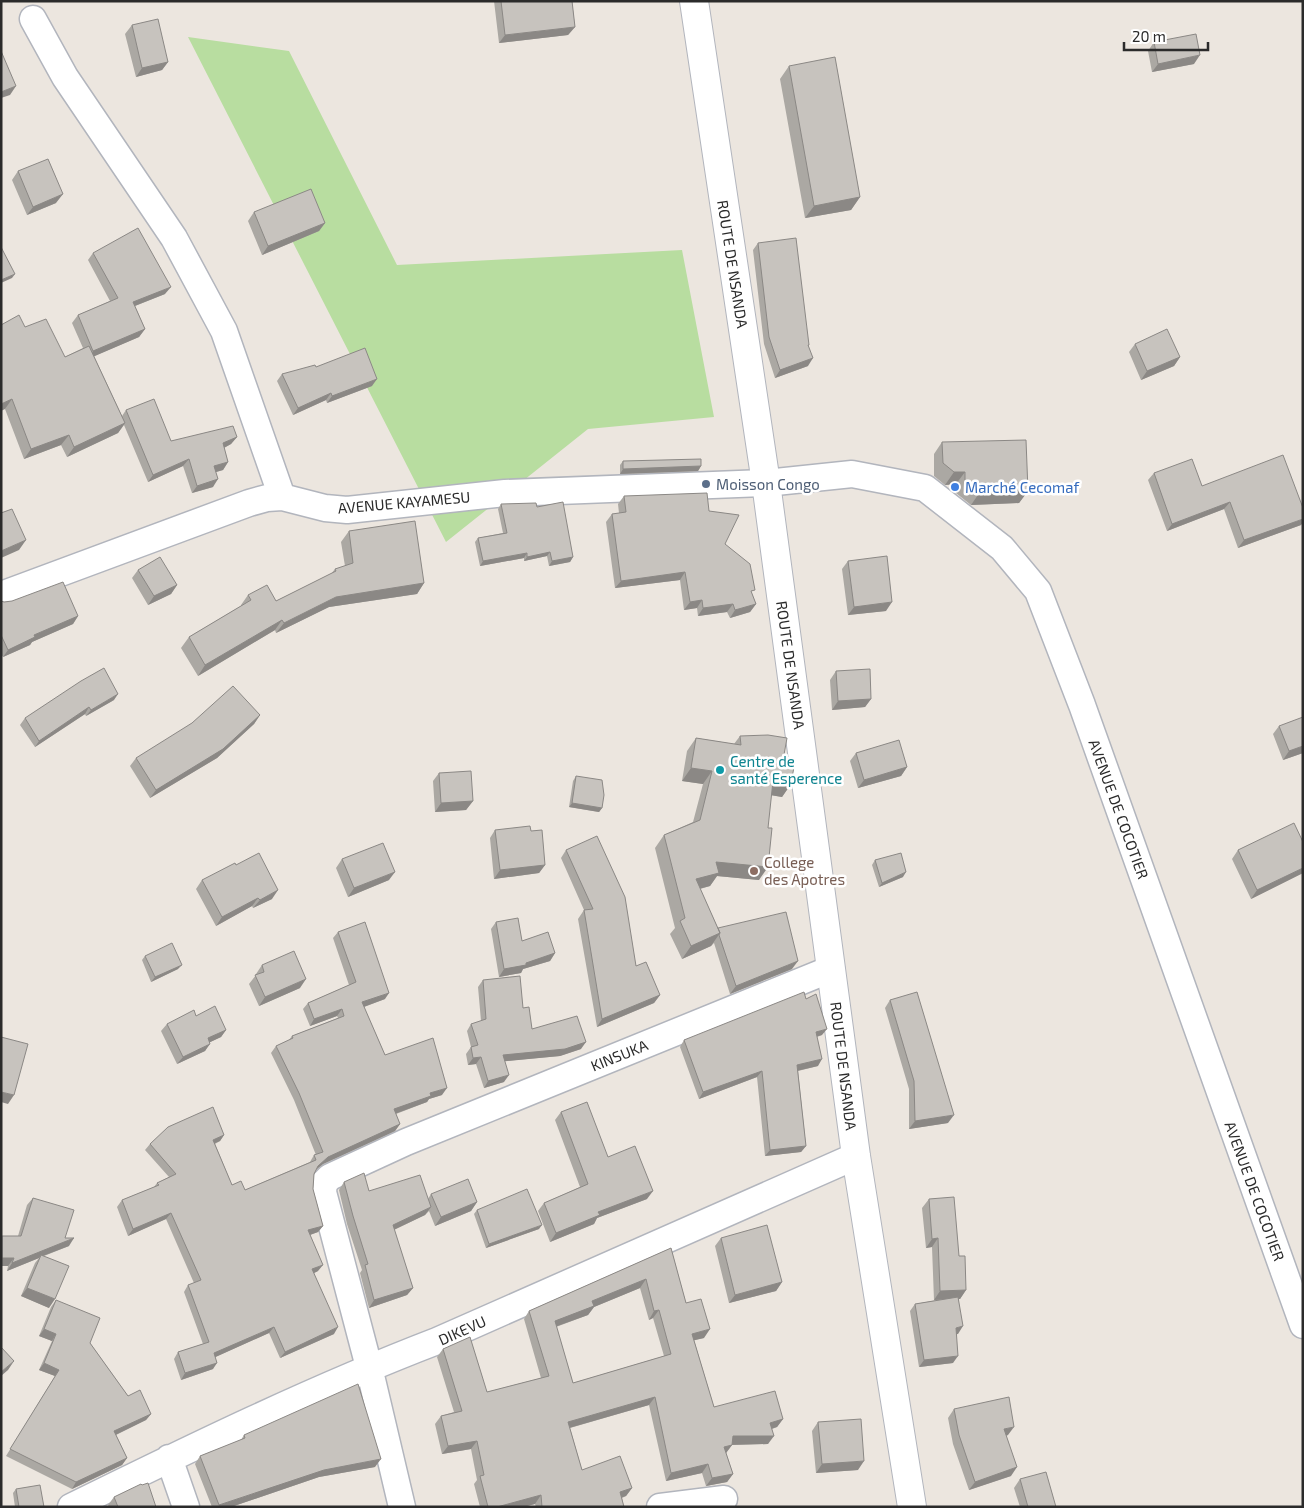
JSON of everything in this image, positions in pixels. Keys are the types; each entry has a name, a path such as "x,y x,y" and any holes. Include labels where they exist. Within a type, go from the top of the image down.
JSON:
{"street":[{"name":"ROUTE DE NSANDA","path":"694,1 766,483 856,1156 912,1507"},
{"path":"33,19 65,78 174,238 219,323 282,497"},
{"name":"AVENUE DE COCOTIER","path":"766,483 852,474 925,488 1002,548 1038,591 1082,705 1303,1325"},
{"name":"AVENUE KAYAMESU","path":"1,595 266,498 282,497 325,508 347,510 504,493 766,483"},
{"name":"KINSUKA","path":"369,1367 323,1192 324,1183 330,1177 406,1142 832,969"},
{"name":"DIKEVU","path":"71,1507 169,1458 369,1367 437,1341 856,1156"},
{"path":"369,1367 402,1507"},
{"path":"169,1458 186,1507"},
{"path":"660,1507 724,1499"}],"green space":[{"path":"188,37 289,51 397,265 682,250 714,417 588,429 446,542"}],"building":[{"path":"501,1 572,1 575,27 505,35"},
{"path":"158,19 168,62 142,68 132,25"},
{"path":"1196,34 1200,55 1158,64 1154,42"},
{"path":"1,51 16,86 1,92"},
{"path":"835,57 860,197 814,206 789,66"},
{"path":"48,159 63,194 33,207 18,171"},
{"path":"311,189 325,223 268,246 254,212"},
{"path":"138,228 171,287 133,302 145,329 93,351 78,315 118,298 93,253"},
{"path":"796,238 808,345 813,358 780,370 769,337 758,243"},
{"path":"1,247 15,274 1,280"},
{"path":"19,315 25,327 46,319 65,357 89,346 125,423 74,447 69,435 31,449 12,399 1,404 1,325"},
{"path":"1167,329 1180,357 1147,371 1135,344"},
{"path":"365,348 377,379 332,396 331,393 298,408 282,374 315,365 316,367"},
{"path":"154,399 171,441 233,426 237,437 223,443 228,462 214,466 218,479 197,486 189,459 153,475 126,410"},
{"path":"1026,440 1028,491 980,492 965,480 965,472 954,472 943,463 942,442"},
{"path":"1283,455 1303,508 1303,519 1244,540 1230,502 1172,524 1154,473 1192,459 1202,486"},
{"path":"701,459 701,466 623,469 623,461"},
{"path":"707,493 709,511 739,515 725,544 750,564 755,590 751,591 756,604 735,610 733,604 703,608 702,600 690,602 685,572 621,581 612,514 626,512 624,496"},
{"path":"563,502 573,557 552,561 550,552 527,557 527,553 483,561 478,538 507,533 501,504 536,503 537,507"},
{"path":"12,509 26,540 1,551 1,513"},
{"path":"415,521 424,583 336,597 284,623 282,620 205,665 189,637 251,600 248,595 267,585 276,601 336,571 335,569 353,563 349,531"},
{"path":"887,556 892,602 854,607 848,561"},
{"path":"160,557 177,585 154,596 138,570"},
{"path":"63,582 78,616 34,635 35,637 8,650 1,635 1,601 12,601"},
{"path":"104,668 118,694 91,710 89,707 39,741 25,718"},
{"path":"870,669 871,699 838,701 836,671"},
{"path":"233,686 260,715 223,749 156,790 136,758 192,723"},
{"path":"1303,717 1303,746 1289,751 1279,726"},
{"path":"768,735 787,738 783,760 795,761 791,784 773,781 768,828 772,828 768,867 716,862 719,873 696,879 720,933 691,946 680,921 685,918 664,835 700,820 712,771 691,768 696,738 741,745 740,736"},
{"path":"899,740 907,767 864,780 856,753"},
{"path":"471,771 473,801 441,803 439,773"},
{"path":"576,776 602,780 604,795 602,808 572,803"},
{"path":"1294,823 1303,842 1303,868 1257,890 1238,850"},
{"path":"530,826 531,831 542,830 545,865 500,870 495,830"},
{"path":"597,836 625,897 636,966 646,962 660,995 602,1019 584,910 593,909 566,850"},
{"path":"383,843 395,872 354,888 342,859"},
{"path":"259,853 278,890 222,917 202,880"},
{"path":"901,853 906,872 882,883 875,860"},
{"path":"786,912 798,961 736,986 718,928"},
{"path":"518,918 522,941 548,932 555,953 526,963 526,965 504,969 496,922"},
{"path":"365,922 389,993 362,1002 385,1055 433,1038 447,1088 430,1093 431,1096 394,1109 400,1124 328,1157 318,1166 314,1174 313,1189 323,1226 308,1230 323,1265 312,1269 338,1327 285,1352 274,1327 214,1353 217,1363 185,1373 178,1352 209,1342 188,1285 201,1280 171,1213 133,1229 122,1200 159,1185 157,1183 176,1174 150,1144 168,1127 213,1107 224,1135 213,1140 232,1185 241,1181 245,1190 316,1160 314,1155 323,1152 299,1093 276,1046 293,1038 292,1036 344,1016 342,1009 314,1019 308,1003 356,982 338,932"},
{"path":"172,943 182,965 155,977 145,956"},
{"path":"294,951 306,979 265,997 255,975 264,972 262,965"},
{"path":"520,976 523,1008 529,1007 532,1029 577,1016 586,1042 565,1049 503,1055 509,1075 488,1081 481,1057 473,1058 471,1047 478,1045 471,1024 486,1019 483,980"},
{"path":"804,992 806,999 816,994 827,1029 816,1032 822,1059 797,1065 806,1146 770,1150 762,1071 703,1092 684,1040"},
{"path":"917,992 954,1115 915,1121 914,1081 890,1000"},
{"path":"215,1006 226,1030 208,1038 210,1044 183,1057 167,1024 194,1010 196,1016"},
{"path":"1,1037 28,1044 14,1095 1,1092"},
{"path":"587,1102 608,1157 635,1146 653,1191 598,1212 600,1215 556,1233 544,1203 588,1184 561,1112"},
{"path":"364,1173 369,1191 420,1175 431,1207 393,1225 413,1288 374,1300 365,1265 368,1264 344,1182"},
{"path":"468,1179 477,1202 441,1217 431,1194"},
{"path":"527,1189 542,1225 489,1244 477,1210"},
{"path":"954,1197 959,1256 965,1256 966,1290 940,1291 938,1238 932,1239 929,1199"},
{"path":"33,1198 74,1210 65,1238 74,1238 12,1263 14,1258 2,1258 2,1236 21,1236"},
{"path":"767,1225 782,1282 735,1295 721,1238"},
{"path":"671,1248 686,1303 701,1299 710,1329 692,1334 714,1407 775,1391 783,1419 770,1423 774,1436 733,1436 732,1445 724,1447 733,1474 712,1478 708,1464 671,1473 655,1397 568,1422 582,1470 620,1456 632,1488 620,1492 624,1507 542,1507 541,1495 497,1507 488,1507 480,1476 484,1475 477,1441 448,1446 441,1416 462,1411 443,1349 470,1337 487,1392 549,1376 529,1311","holes":["646,1279 654,1311 659,1310 671,1354 573,1383 555,1321 594,1306 592,1301"]},
{"path":"41,1255 69,1266 55,1299 27,1288"},
{"path":"958,1297 963,1326 956,1328 958,1356 924,1360 915,1304"},
{"path":"56,1300 100,1318 90,1343 128,1396 140,1390 151,1414 114,1431 127,1458 76,1482 10,1449 59,1370 44,1363 56,1334 44,1329"},
{"path":"1,1347 14,1361 1,1372"},
{"path":"358,1384 381,1459 324,1470 219,1505 200,1456 245,1438 244,1435"},
{"path":"1009,1397 1014,1427 1004,1429 1017,1467 975,1482 959,1435 954,1409"},
{"path":"861,1419 864,1461 822,1464 818,1422"},
{"path":"1046,1472 1056,1507 1028,1507 1020,1479"},
{"path":"148,1483 156,1507 118,1507 114,1497 141,1484"},
{"path":"40,1485 44,1507 19,1507 16,1489"}],"place":[{"name":"Moisson Congo","path":"706,484"},
{"name":"Marché Cecomaf","path":"955,487"},
{"name":"Centre de santé Esperence","path":"720,770"},
{"name":"College des Apotres","path":"754,871"}]}
